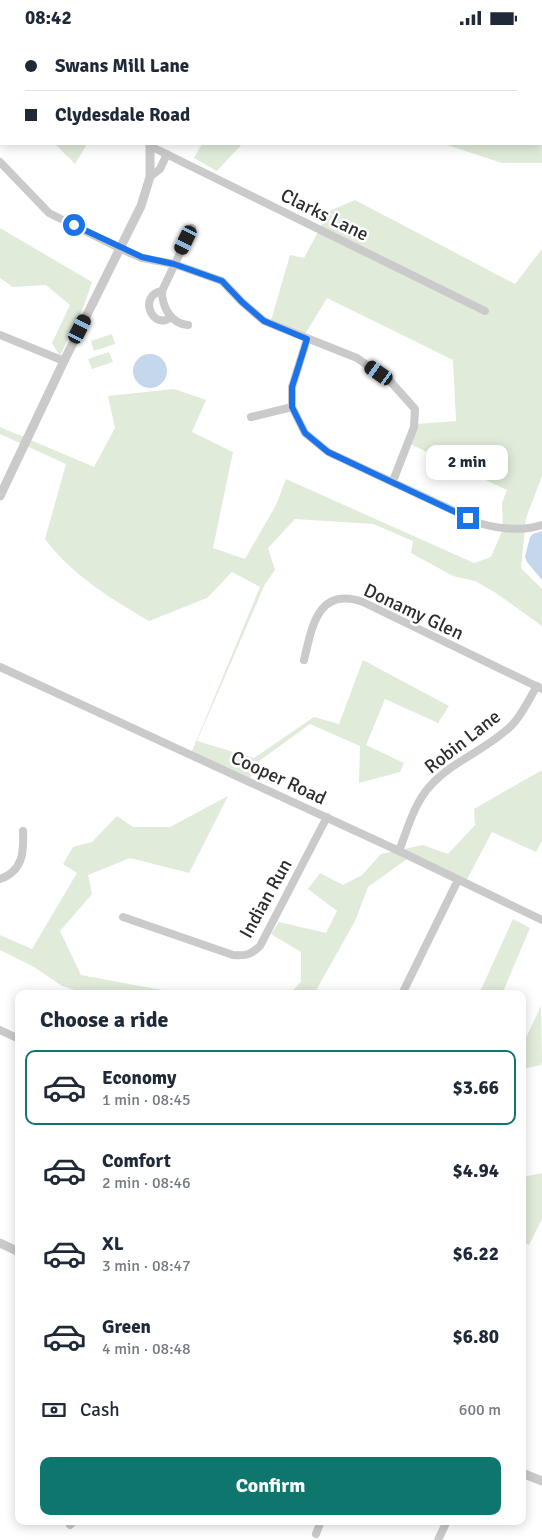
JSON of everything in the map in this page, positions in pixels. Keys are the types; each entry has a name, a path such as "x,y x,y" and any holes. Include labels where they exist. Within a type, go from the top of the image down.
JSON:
{"street":[{"name":"Clarks Lane","path":"150,145 485,311"},
{"path":"0,496 141,206 150,177 150,145"},
{"path":"150,177 160,169 167,154"},
{"path":"0,162 49,213 121,249 142,257 174,264 222,281 264,321 357,358 390,381 415,409 414,427 393,481"},
{"path":"188,325 182,325 171,317 165,307 162,291 192,228"},
{"path":"162,291 151,295 149,304 152,314 160,321 171,317"},
{"path":"0,335 64,361"},
{"path":"307,339 292,387 292,407 305,433 328,452 393,481 454,512 489,526 496,528 532,528 542,525"},
{"path":"251,417 292,407"},
{"name":"Donamy Glen","path":"304,660 314,620 321,610 337,600 352,599 363,602 539,688"},
{"name":"Cooper Road","path":"0,667 327,817 542,920"},
{"name":"Robin Lane","path":"399,851 419,800 431,785 443,774 501,735 513,724 539,688"},
{"name":"Indian Run","path":"123,917 233,955 245,956 253,953 260,946 327,817"},
{"path":"0,879 14,871 22,860 24,847 23,831"},
{"path":"404,990 458,880"},
{"path":"0,1030 15,1037"},
{"path":"0,1243 15,1250"},
{"path":"526,1475 542,1481"},
{"path":"316,1534 319,1525"},
{"path":"438,1540 445,1525"}],"green space":[{"path":"56,145 86,145 75,164"},
{"path":"201,145 241,145 217,171 194,158"},
{"path":"447,145 542,145 542,163 502,163"},
{"path":"355,200 515,284 542,249 542,476 526,518 521,568 542,589 542,626 496,593 475,581 453,576 411,553 413,541 373,524 295,519 268,548 275,570 265,584 197,741 254,758 314,717 339,724 363,660 449,706 438,723 385,699 366,745 404,763 400,772 359,783 360,746 310,724 255,764 249,782 190,756 260,587 232,572 207,598 149,621 120,604 79,575 45,539 66,464 0,434 0,427 94,467 115,428 108,396 174,389 206,400 192,432 233,452 213,548 245,559 276,505 286,479 474,563 491,557 503,529 502,503 507,490 410,444 417,424 456,421 453,360 327,298 304,336 270,324 290,255 304,258 329,211"},
{"path":"0,228 92,282 83,308 60,356 52,343 70,305 46,285 13,287 0,278"},
{"path":"112,334 115,344 94,351 91,341"},
{"path":"109,352 113,362 92,369 88,359"},
{"path":"542,770 542,841 536,852 492,832 465,883 411,856 368,887 355,921 316,990 293,990 301,982 301,952 271,934 279,922 326,933 337,911 308,889 320,873 343,885 362,875 381,854 423,845 448,854 475,825 474,809"},
{"path":"228,796 189,873 130,858 88,875 92,894 60,931 81,975 162,990 75,990 62,986 34,967 0,950 0,935 32,949 77,873 63,864 73,847 92,842 117,816 133,827 170,827"},
{"path":"513,919 530,928 504,990 481,990"},
{"path":"541,1006 542,1062 541,1065 526,1069 526,1038"},
{"path":"542,1173 542,1219 529,1245 526,1243 526,1176"}],"water":[{"path":"150,354 157,355 162,359 166,364 166,378 162,383 157,387 150,388 143,387 138,383 134,378 133,371 134,364 138,359 143,355"},
{"path":"542,531 542,580 525,557 530,537"}],"route":[{"path":"74,225 121,249 142,257 174,264 222,281 264,321 307,339 292,387 292,407 305,433 328,452 468,518"}]}
